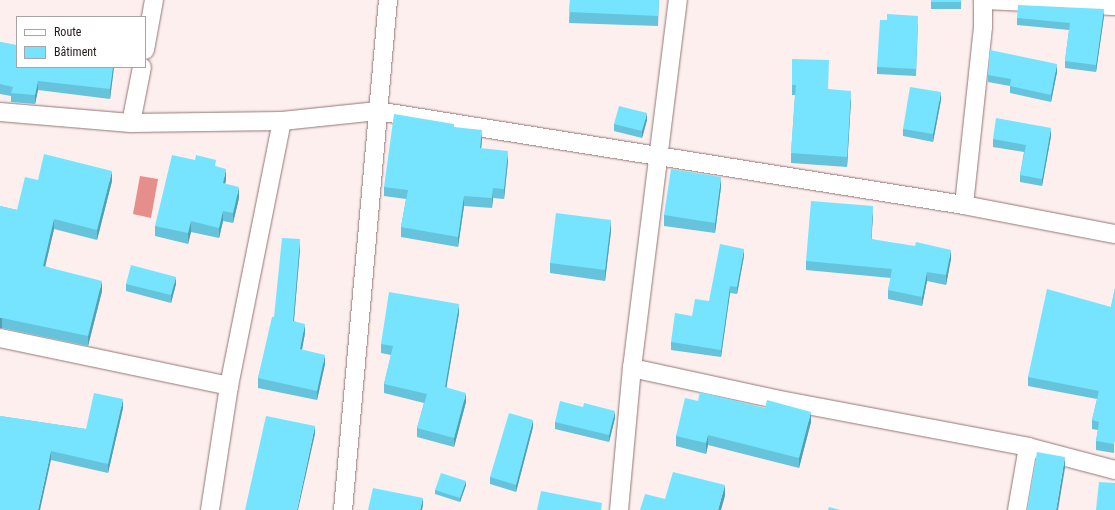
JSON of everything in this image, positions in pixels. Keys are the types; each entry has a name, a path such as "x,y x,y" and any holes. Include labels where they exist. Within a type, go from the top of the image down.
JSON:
{"street":[{"path":"146,44 154,0"},
{"path":"343,510 377,111 388,0"},
{"path":"619,510 632,368 678,0"},
{"path":"964,206 983,27 983,0 1115,6"},
{"path":"132,123 142,68"},
{"path":"0,112 132,123 282,121 377,111 659,158 964,206 1115,234"},
{"path":"210,510 229,386 282,121"},
{"path":"0,338 229,386"},
{"path":"632,368 775,400 1028,447 1115,470"},
{"path":"1016,510 1028,447"}],"shaded area":[{"path":"140,176 158,179 151,218 133,214"}],"building":[{"path":"570,0 659,0 658,16 569,12"},
{"path":"931,0 961,0 961,2 931,2"},
{"path":"1018,5 1104,9 1096,65 1065,61 1070,23 1017,18"},
{"path":"887,14 918,16 916,69 877,67 880,20 887,20"},
{"path":"0,42 16,45 16,68 113,68 110,89 38,81 35,95 11,93 13,87 0,84"},
{"path":"990,50 1057,64 1051,95 1010,86 1011,79 988,75"},
{"path":"792,59 829,60 828,89 851,91 847,157 791,153 796,85 792,85"},
{"path":"910,87 941,92 933,134 903,129"},
{"path":"619,106 647,113 642,131 614,124"},
{"path":"394,114 454,124 454,127 482,130 480,148 508,151 504,189 493,188 492,198 464,196 458,237 401,227 408,190 384,187"},
{"path":"996,118 1051,128 1042,179 1020,175 1026,145 993,139"},
{"path":"44,154 112,171 97,230 54,219 43,266 102,281 88,336 0,318 0,206 17,210 25,177 38,180"},
{"path":"172,155 195,160 196,155 216,160 215,166 226,169 223,183 239,187 233,213 223,211 219,228 191,221 188,233 155,226"},
{"path":"671,169 721,177 715,223 664,215"},
{"path":"811,201 873,206 871,239 915,246 916,242 951,250 946,275 927,272 922,297 888,290 892,269 806,261"},
{"path":"556,213 611,220 605,270 550,263"},
{"path":"282,238 300,239 293,321 305,324 300,349 325,355 317,391 258,378 272,317 274,317"},
{"path":"720,244 744,249 737,287 730,286 721,350 671,342 675,313 692,316 695,299 709,301"},
{"path":"131,265 176,277 171,295 126,284"},
{"path":"1115,288 1114,444 1096,441 1099,422 1092,420 1099,391 1028,377 1047,289 1111,307"},
{"path":"389,292 459,304 445,387 466,393 454,438 417,428 427,394 384,384 393,346 381,344"},
{"path":"700,392 765,408 767,400 811,412 799,458 708,435 706,443 676,436 685,398 698,401"},
{"path":"94,393 123,399 108,464 51,451 38,510 0,510 0,416 86,429"},
{"path":"560,401 583,407 584,403 615,411 609,435 555,422"},
{"path":"509,413 533,420 516,485 490,477"},
{"path":"266,416 315,426 297,510 245,510"},
{"path":"1037,452 1065,457 1056,510 1027,510"},
{"path":"673,472 725,485 718,510 640,510 645,494 665,499"},
{"path":"441,473 466,481 460,498 435,490"},
{"path":"1099,482 1115,483 1115,510 1096,510"},
{"path":"373,488 423,498 420,510 368,510"},
{"path":"541,491 602,503 601,510 537,510"},
{"path":"829,507 840,510 828,510"}]}
